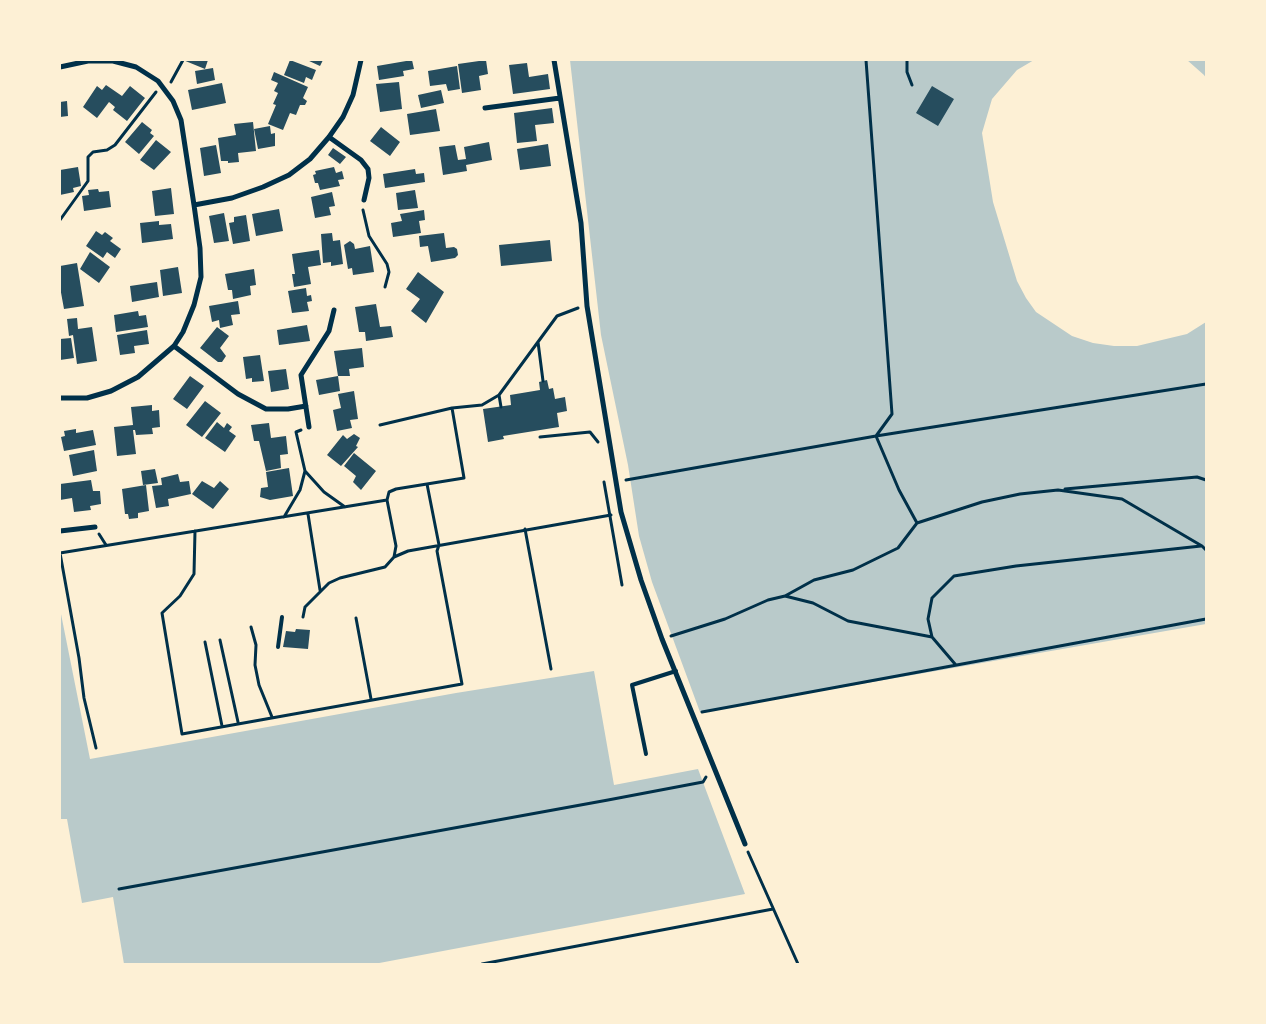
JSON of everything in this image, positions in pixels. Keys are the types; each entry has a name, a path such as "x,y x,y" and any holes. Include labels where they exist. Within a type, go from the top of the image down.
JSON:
{"street":[{"path":"194,205 232,198 263,187 288,175 310,159 330,138 343,117 353,95 362,60"},
{"path":"554,60 581,223 587,306 621,512 641,580 662,639 745,844"},
{"path":"60,67 88,61 113,61 136,67 163,87 173,101 181,120 200,248 201,277 194,305 183,332 174,346 138,377 111,391 87,398 60,398"},
{"path":"485,108 560,98"},
{"path":"330,138 361,160 368,169 369,178 364,200"},
{"path":"309,427 301,374 329,331 334,310"},
{"path":"174,346 238,394 266,409 288,409 306,406"},
{"path":"60,531 95,527"}],"lane":[{"path":"278,647 282,617"},
{"path":"646,754 632,685 676,671"}],"path":[{"path":"60,220 88,181 88,157 93,152 107,150 115,146 156,92 172,81 183,60"},
{"path":"866,60 892,414 876,436"},
{"path":"906,60 907,72 912,85"},
{"path":"364,200 363,212 369,236 387,264 389,272 385,287"},
{"path":"380,425 452,408 482,405 499,395 557,316 579,308"},
{"path":"538,341 543,381"},
{"path":"616,482 876,436 1206,384"},
{"path":"499,395 502,406"},
{"path":"394,557 396,546 387,500 389,492 396,488 464,478 452,408"},
{"path":"284,518 300,490 304,471 296,432 309,427"},
{"path":"540,437 590,432 600,447"},
{"path":"876,436 899,490 917,523"},
{"path":"304,471 324,492 346,508"},
{"path":"603,475 622,585"},
{"path":"662,639 725,619 768,600 785,596 814,580 853,570 898,548 917,523 982,502 1020,494 1058,490 1197,477 1206,480"},
{"path":"195,531 194,574 180,596 162,613 182,734 238,722 462,684 437,551 440,545 427,484"},
{"path":"1058,490 1122,498 1206,550"},
{"path":"96,748 84,698 79,658 60,553 387,500"},
{"path":"303,617 304,607 320,590 340,578 385,567 394,557 408,551 621,512"},
{"path":"308,514 320,590"},
{"path":"525,529 551,669"},
{"path":"956,665 932,637 928,620 932,598 954,576 1016,566 1202,546"},
{"path":"785,596 813,603 848,621 932,637"},
{"path":"356,618 371,699"},
{"path":"692,714 1206,619"},
{"path":"251,627 256,645 255,665 259,685 272,717"},
{"path":"220,640 238,722"},
{"path":"205,642 222,726"},
{"path":"119,889 703,782 713,766"},
{"path":"745,844 798,964"},
{"path":"482,964 773,909"}],"shaded area":[{"path":"570,60 1034,60 1017,70 992,99 982,133 993,202 1017,281 1026,298 1036,312 1072,336 1093,343 1114,346 1137,346 1187,334 1206,322 1206,624 700,712 652,582 639,536 628,465 601,335"},
{"path":"1187,60 1206,60 1206,78 1204,75"},
{"path":"60,609 90,759 456,693 594,671 614,785 698,769 745,894 374,964 124,964 113,897 82,903 67,819 60,819"}],"building":[{"path":"183,60 208,60 205,69"},
{"path":"290,60 316,70 312,80 306,77 304,83 284,75"},
{"path":"307,60 323,60 320,66"},
{"path":"412,60 414,69 403,71 404,76 379,80 377,66"},
{"path":"486,60 488,74 479,76 481,90 462,93 458,64"},
{"path":"527,63 529,77 548,74 550,89 513,94 509,65"},
{"path":"457,66 460,89 448,91 446,84 430,86 428,71"},
{"path":"213,68 215,80 197,84 195,71"},
{"path":"274,72 308,87 303,98 307,101 305,105 300,105 296,115 290,113 283,130 268,124 276,105 273,104 278,93 274,91 278,83 271,80"},
{"path":"399,82 402,109 380,112 376,84"},
{"path":"222,83 226,103 192,110 188,90"},
{"path":"106,85 122,96 130,86 145,98 127,121 113,110 115,107 109,102 97,118 83,107 97,86 102,90"},
{"path":"932,86 954,99 938,126 916,113"},
{"path":"441,90 444,103 421,108 418,95"},
{"path":"67,101 68,116 60,117 60,102"},
{"path":"552,108 554,123 535,125 537,141 517,143 514,113"},
{"path":"436,109 440,131 410,135 407,114"},
{"path":"142,122 152,130 150,133 154,136 139,154 125,142"},
{"path":"253,122 256,151 238,153 239,162 228,163 228,161 221,161 218,138 236,135 234,124"},
{"path":"270,126 271,134 275,133 275,146 258,149 254,129"},
{"path":"381,127 400,142 390,156 370,141"},
{"path":"156,140 171,152 154,170 140,160"},
{"path":"489,142 492,160 466,165 467,171 443,175 439,147 455,145 458,160 466,159 464,147"},
{"path":"548,144 551,166 520,170 517,149"},
{"path":"216,145 221,173 204,176 200,148"},
{"path":"333,148 346,157 340,164 328,155"},
{"path":"78,167 81,186 73,188 74,192 60,195 60,170"},
{"path":"334,167 336,173 342,171 344,179 338,180 340,186 320,190 318,183 315,183 313,175 316,174 315,171"},
{"path":"415,169 416,174 424,173 425,182 385,188 383,174"},
{"path":"171,188 174,214 155,216 152,191"},
{"path":"98,189 99,192 109,191 111,207 84,211 82,196 89,195 88,190"},
{"path":"415,190 418,208 398,210 396,193"},
{"path":"332,192 335,206 329,207 331,215 315,218 311,197"},
{"path":"279,209 283,231 256,236 252,214"},
{"path":"424,210 425,220 419,221 421,233 393,237 391,223 402,221 400,214"},
{"path":"224,213 229,241 214,243 209,216"},
{"path":"246,215 250,241 233,244 229,223 234,222 234,217"},
{"path":"159,221 159,225 171,224 173,239 142,243 140,223"},
{"path":"96,231 102,235 105,232 113,238 110,241 121,249 115,258 107,252 103,258 86,246"},
{"path":"332,233 333,241 340,240 343,264 331,266 331,262 323,263 321,234"},
{"path":"444,233 446,248 454,247 457,249 458,255 455,258 431,262 428,246 420,247 419,236"},
{"path":"550,240 552,261 501,266 499,245"},
{"path":"350,241 354,244 355,249 370,246 374,272 353,275 352,268 348,269 344,245"},
{"path":"319,250 321,265 308,267 311,284 294,287 292,274 295,274 292,254"},
{"path":"90,252 110,267 99,283 80,269"},
{"path":"77,263 84,306 64,309 60,287 60,266"},
{"path":"178,267 182,293 163,296 160,270"},
{"path":"254,269 256,285 250,286 251,295 233,299 232,290 228,290 225,274"},
{"path":"418,272 444,292 426,323 411,311 420,299 406,289"},
{"path":"157,282 159,297 132,302 130,286"},
{"path":"306,288 307,296 311,295 312,301 307,302 309,311 292,313 288,291"},
{"path":"238,301 240,314 231,315 233,325 220,328 219,320 212,322 209,306"},
{"path":"376,304 380,327 391,326 393,337 366,341 365,332 359,332 355,307"},
{"path":"138,311 139,316 146,315 148,327 116,332 114,315"},
{"path":"77,318 78,329 92,327 97,361 77,364 73,335 69,336 67,319"},
{"path":"307,325 310,341 279,345 277,330"},
{"path":"217,327 229,336 220,348 226,356 222,362 218,362 200,348"},
{"path":"147,330 149,344 134,346 135,353 120,355 117,335"},
{"path":"71,338 74,358 60,360 60,339"},
{"path":"362,348 364,367 349,369 350,376 338,376 334,351"},
{"path":"260,355 264,381 252,382 252,378 246,379 243,357"},
{"path":"286,369 289,389 271,392 268,371"},
{"path":"190,376 204,386 187,409 173,399"},
{"path":"338,376 340,391 319,395 316,380"},
{"path":"547,380 549,389 553,388 555,399 565,397 567,411 557,413 559,427 503,436 504,439 488,442 483,409 511,405 510,395 540,390 539,382"},
{"path":"354,391 358,419 350,420 352,428 337,431 333,410 341,408 338,394"},
{"path":"205,401 221,413 202,437 186,425"},
{"path":"152,405 152,411 159,410 160,427 152,428 153,434 136,435 135,430 133,430 136,454 117,456 114,427 133,425 131,407"},
{"path":"217,422 224,428 227,423 232,427 229,431 236,436 225,452 205,438"},
{"path":"269,423 271,438 286,436 288,454 280,455 281,468 266,471 259,441 254,441 251,425"},
{"path":"76,429 76,433 93,430 96,445 64,451 61,437 65,436 64,431"},
{"path":"354,434 360,438 356,446 358,447 341,466 327,455 343,435 347,439"},
{"path":"94,450 97,471 73,476 69,455"},
{"path":"354,453 376,471 361,490 353,482 356,476 344,466"},
{"path":"289,468 293,496 270,500 260,497 261,488 268,487 266,472"},
{"path":"155,469 158,483 143,485 141,471"},
{"path":"178,474 180,482 189,481 191,494 168,499 169,506 156,508 152,486 162,485 161,478"},
{"path":"91,480 93,491 100,491 101,504 90,506 91,510 74,512 72,498 60,500 60,484"},
{"path":"202,481 214,488 220,481 229,489 213,509 192,494"},
{"path":"146,485 149,511 138,513 138,518 129,519 128,514 125,514 122,489"},
{"path":"296,629 310,630 308,649 283,647 286,631 295,632"}]}
